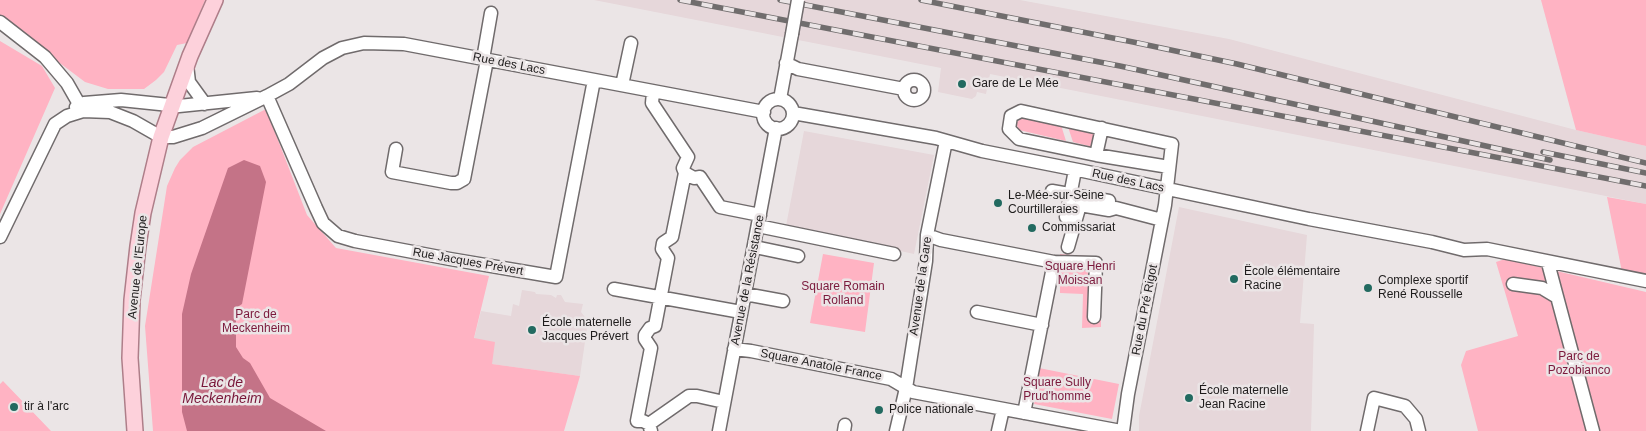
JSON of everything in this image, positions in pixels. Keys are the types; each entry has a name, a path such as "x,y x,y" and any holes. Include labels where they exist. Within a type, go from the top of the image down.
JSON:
{"main road":[{"name":"Avenue de l'Europe","path":"135,431 130,358 132,300 143,213 161,137 186,65 215,0"}],"street":[{"path":"780,99 798,0"},
{"path":"396,149 392,172 451,183 457,183 464,179 491,14"},
{"path":"0,22 45,57 67,83 81,108"},
{"name":"Rue des Lacs","path":"161,137 173,137 202,128 289,84 323,58 342,48 364,43 404,44 764,112"},
{"path":"622,85 630,43"},
{"path":"786,63 798,69 904,89"},
{"path":"186,65 189,82 205,104"},
{"name":"Rue Jacques Prévert","path":"267,96 323,223 338,236 440,257 556,277 594,80"},
{"path":"646,425 651,348 645,339 645,335 647,331 655,326 668,258 662,249 664,243 672,237 684,173 682,168 688,157 652,103 654,92"},
{"name":"Rue des Lacs","path":"81,108 93,102 121,100 172,106 267,96"},
{"path":"775,99 780,99 789,104 793,113 787,125 776,128 768,124 764,112 767,104 775,99"},
{"path":"0,237 54,124 81,108 110,112 133,121 161,137"},
{"path":"1096,155 1102,128 1021,111 1011,116 1009,129 1019,139 1096,155 1169,166"},
{"name":"Rue des Lacs","path":"793,113 902,131 982,152 1309,220 1432,242 1464,250 1487,249 1548,263 1646,281"},
{"name":"Avenue de la Résistance","path":"719,431 776,128"},
{"name":"Rue du Pré Rigot","path":"1102,128 1172,144 1162,220 1122,431"},
{"name":"Avenue de la Gare","path":"896,431 906,388 926,261 927,235 946,141"},
{"path":"1066,218 1075,170"},
{"path":"684,173 694,178 700,177 720,207 759,221 894,254"},
{"path":"1052,191 1109,201"},
{"path":"1068,247 1080,205 1109,210 1116,208 1162,220"},
{"path":"927,235 941,240 1054,262 1096,263 1094,317"},
{"path":"755,247 798,256"},
{"path":"1024,413 1054,262"},
{"path":"1548,263 1593,431"},
{"path":"1514,284 1542,288 1557,298"},
{"path":"614,289 741,312"},
{"path":"745,294 783,301"},
{"path":"976,312 1042,325"},
{"name":"Square Anatole France","path":"734,349 890,379 913,392 1122,431"},
{"path":"646,425 689,396 724,402"},
{"path":"1368,431 1374,398 1405,406 1416,418 1419,431"},
{"path":"998,431 1003,409"}],"shaded area":[{"path":"594,0 1020,0 1229,39 1576,130 1646,146 1646,204 990,74 986,94 977,92 976,96 972,99 938,92 941,68"},
{"path":"804,131 934,155 914,254 786,226"},
{"name":"Ëcole élémentaire Racine","path":"1179,207 1307,235 1300,323 1314,324 1311,431 1139,431 1139,416"},
{"name":"École maternelle Jacques Prévert","path":"522,290 535,292 536,294 551,295 556,298 557,295 561,295 565,302 583,304 581,312 588,321 580,376 492,364 474,339 481,311 511,316 513,304 519,306"}],"green space":[{"path":"0,0 205,0 187,43 177,45 164,72 156,80 144,89 108,89 85,82 0,18"},
{"path":"1541,0 1646,0 1646,146 1576,130"},
{"path":"0,41 42,66 55,88 0,214"},
{"name":"Parc de Meckenheim","path":"266,109 307,215 336,248 489,276 474,338 495,342 492,364 580,376 564,431 153,431 145,326 167,186 180,160 193,147"},
{"path":"1022,117 1061,125 1066,141 1019,130 1016,123"},
{"path":"1068,127 1096,133 1093,147 1073,142"},
{"path":"1607,197 1646,204 1646,276 1622,272"},
{"name":"Square Romain Rolland","path":"823,254 874,263 865,332 810,323"},
{"name":"Square Henri Moissan","path":"1060,254 1101,257 1101,327 1082,328 1083,294 1060,293"},
{"name":"Parc de Pozobianco","path":"1505,259 1646,292 1646,431 1478,431 1461,365 1466,351 1518,336 1496,262"},
{"name":"Square Sully Prud'homme","path":"1039,368 1119,384 1112,419 1034,404"},
{"name":"tir à l'arc","path":"3,381 51,431 0,431 0,384"}],"water":[{"name":"Lac de Meckenheim","path":"244,160 260,166 266,182 242,304 236,308 236,347 243,358 250,363 270,398 326,431 187,431 182,412 182,314 191,274 228,168"}],"railway":[{"path":"680,0 1646,186"},
{"path":"780,0 1120,66 1550,160"},
{"path":"921,0 1237,64 1646,163"},
{"path":"1543,152 1646,173"}],"place":[{"name":"Gare de Le Mée","path":"962,84"},
{"name":"Le-Mée-sur-Seine Courtilleraies","path":"998,203"},
{"name":"Commissariat","path":"1032,228"},
{"name":"Ëcole élémentaire Racine","path":"1234,279"},
{"name":"Complexe sportif René Rousselle","path":"1368,288"},
{"name":"École maternelle Jacques Prévert","path":"532,330"},
{"name":"École maternelle Jean Racine","path":"1189,398"},
{"name":"tir à l'arc","path":"14,407"},
{"name":"Police nationale","path":"879,410"}]}
